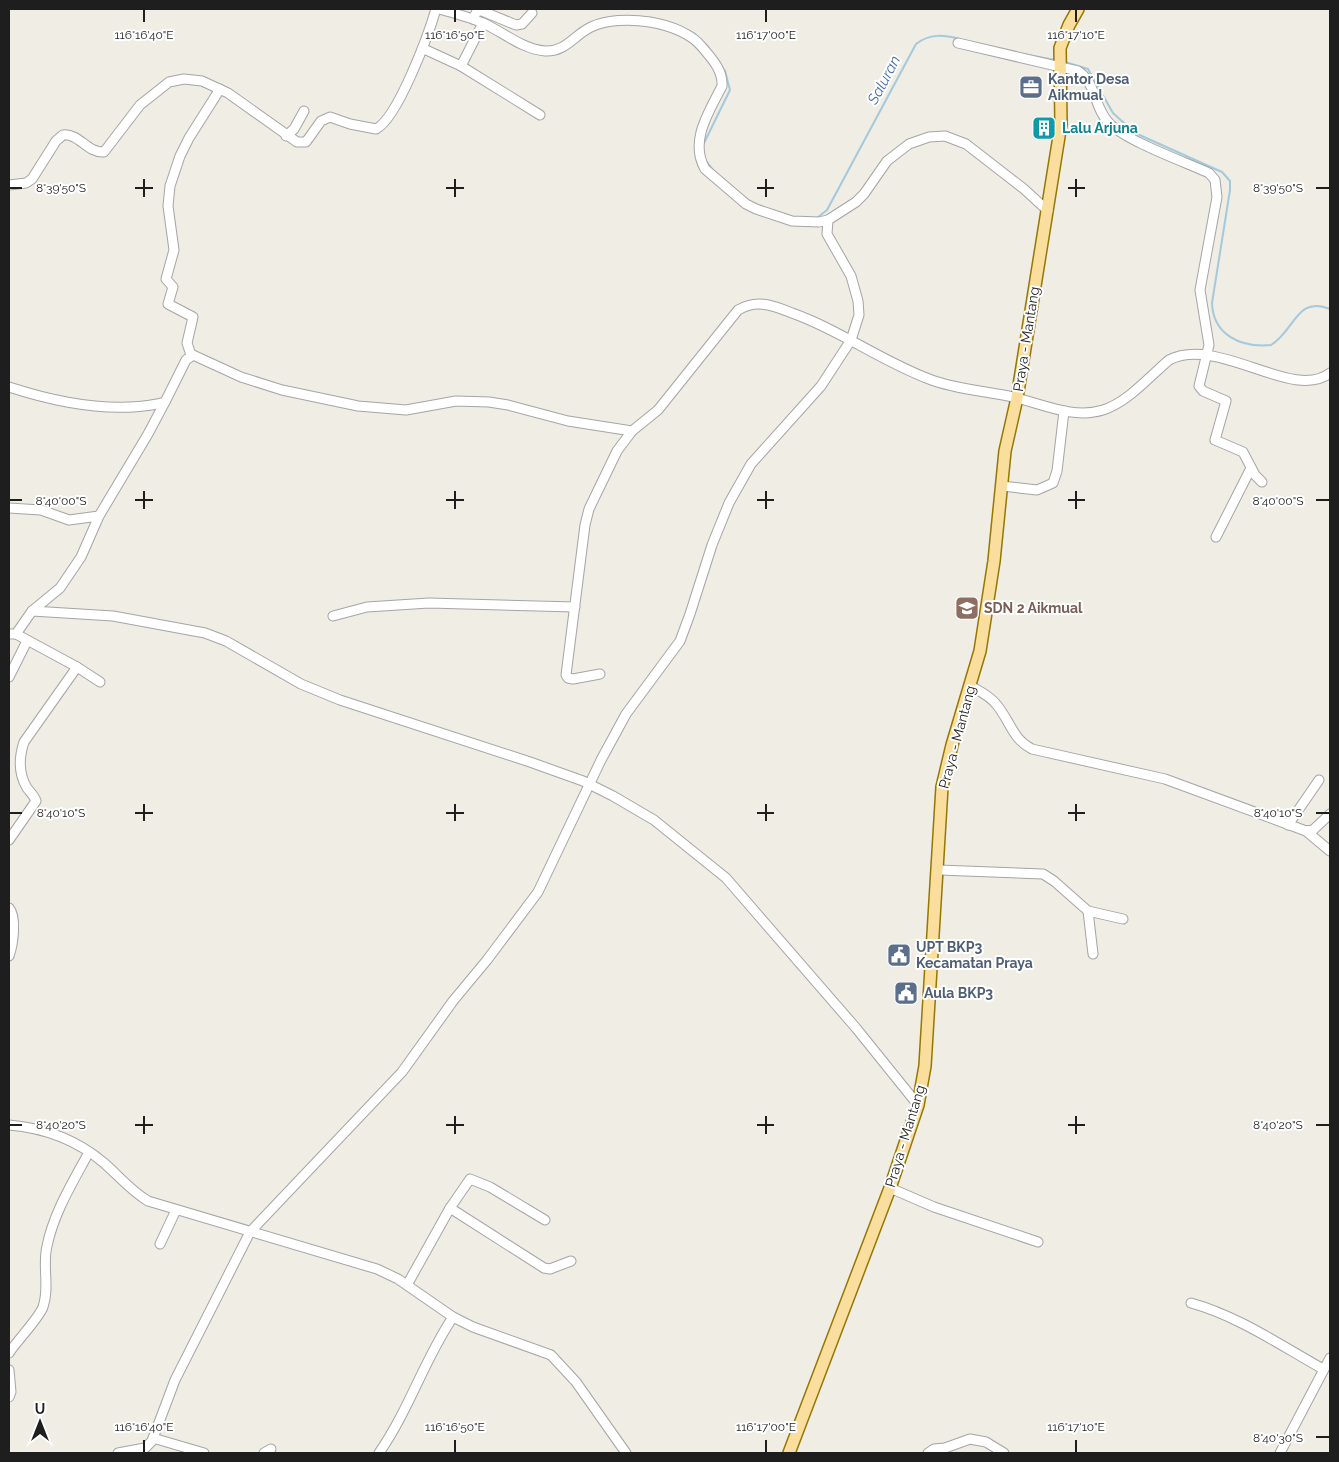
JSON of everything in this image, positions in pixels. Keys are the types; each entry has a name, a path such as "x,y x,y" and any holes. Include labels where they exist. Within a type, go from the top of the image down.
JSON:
{"main road":[{"name":"Praya - Mantang","path":"789,1453 890,1188 918,1104 925,1066 939,870 942,787 952,745 980,651 994,560 1005,451 1017,398 1061,124 1060,48 1068,25 1078,9"}],"street":[{"path":"9,184 26,183 32,179 63,135 71,135 92,151 104,152 140,105 169,82 184,78 202,81 220,88 297,142 306,142 321,121 330,117 369,129 380,127 391,111 424,49 437,9 475,16 490,13 516,25 522,24 532,12"},
{"path":"475,16 518,42 543,51 560,49 587,29 617,20 642,21 688,34 696,40 715,62 722,80 700,137 699,154 706,169 746,204 792,221 811,223 828,220 848,208 864,194 887,161 909,144 929,137 945,136 966,144 1024,189 1049,202"},
{"path":"461,66 484,23"},
{"path":"958,43 1060,65 1083,74 1087,79 1098,109 1109,124 1209,173 1215,180 1217,197 1200,290 1201,304 1208,334 1208,356 1200,389 1224,399 1226,403 1215,440 1243,452 1251,468 1262,482"},
{"path":"424,49 461,66 540,115"},
{"path":"191,356 187,342 193,316 168,304 173,287 166,279 174,250 167,196 180,156 220,88"},
{"path":"286,136 294,129 304,111"},
{"path":"118,1453 145,1448 150,1445 175,1380 250,1232 347,1132 420,1050 453,1001 487,960 538,892 626,714 680,641 712,545 729,503 747,472 821,386 851,340 858,314 858,301 851,276 827,234 828,220"},
{"path":"600,674 573,680 568,678 566,674 585,525 590,509 617,451 632,432 658,410 738,310 749,305 760,304 779,308 818,323 890,362 930,380 956,388 1017,398 1078,413 1105,409 1119,402 1169,360 1179,355 1208,356 1301,381 1316,381 1330,373"},
{"path":"100,682 76,667 13,634 32,611 60,588 81,557 100,516 148,434 186,360 191,356"},
{"path":"191,356 257,382 358,406 406,410 456,401 489,402 508,405 568,421 632,432"},
{"path":"9,388 30,394 95,406 148,406 165,402"},
{"path":"1002,486 1037,490 1052,483 1057,471 1064,410"},
{"path":"1216,537 1251,468"},
{"path":"9,508 41,510 69,520 100,516"},
{"path":"333,616 368,607 429,603 575,607"},
{"path":"32,611 113,616 205,633 226,641 301,684 340,700 530,762 590,785 654,820 726,878 856,1028 918,1104"},
{"path":"9,677 27,641"},
{"path":"9,840 36,801 22,779 20,754 24,742 76,667"},
{"path":"970,686 996,704 1022,744 1032,749 1165,780 1306,831 1330,851"},
{"path":"1288,825 1319,780"},
{"path":"1306,831 1313,830 1330,814"},
{"path":"939,870 1043,874 1054,881 1088,911 1123,919"},
{"path":"9,908 12,915 12,944 9,956"},
{"path":"1088,911 1093,954"},
{"path":"9,1125 40,1129 89,1152 141,1197 176,1210 377,1269 407,1285 453,1318 551,1355 576,1382 626,1453"},
{"path":"9,1353 43,1308 47,1291 45,1254 49,1234 65,1197 89,1152"},
{"path":"407,1285 467,1181 472,1179 545,1220"},
{"path":"890,1188 934,1207 1038,1242"},
{"path":"450,1208 544,1268 550,1269 570,1261"},
{"path":"160,1244 176,1210"},
{"path":"1191,1303 1212,1309 1247,1326 1323,1369"},
{"path":"380,1453 401,1420 432,1351 453,1318"},
{"path":"1280,1453 1330,1358"},
{"path":"9,1370 11,1392 9,1397"},
{"path":"153,1438 204,1453"},
{"path":"931,1451 970,1439 986,1442 1004,1453"}],"waterway":[{"name":"Saluran","path":"681,27 695,34 709,48"},
{"name":"Saluran","path":"817,218 827,210 916,44 921,40 937,36 960,39"},
{"name":"Saluran","path":"1023,54 1055,60"},
{"name":"Saluran","path":"704,143 730,90 725,71 716,58"},
{"name":"Saluran","path":"1065,62 1088,69 1113,113 1135,133 1222,172 1230,181 1212,303 1217,323 1223,331 1231,337 1249,344 1271,345 1286,332 1297,316 1303,311 1310,307 1319,306 1330,309"},
{"name":"Saluran","path":"707,162 713,170"}],"place":[{"name":"Kantor Desa Aikmual","path":"1031,87"},
{"name":"Lalu Arjuna","path":"1044,128"},
{"name":"SDN 2 Aikmual","path":"967,608"},
{"name":"UPT BKP3 Kecamatan Praya","path":"899,955"},
{"name":"Aula BKP3","path":"906,993"}]}
